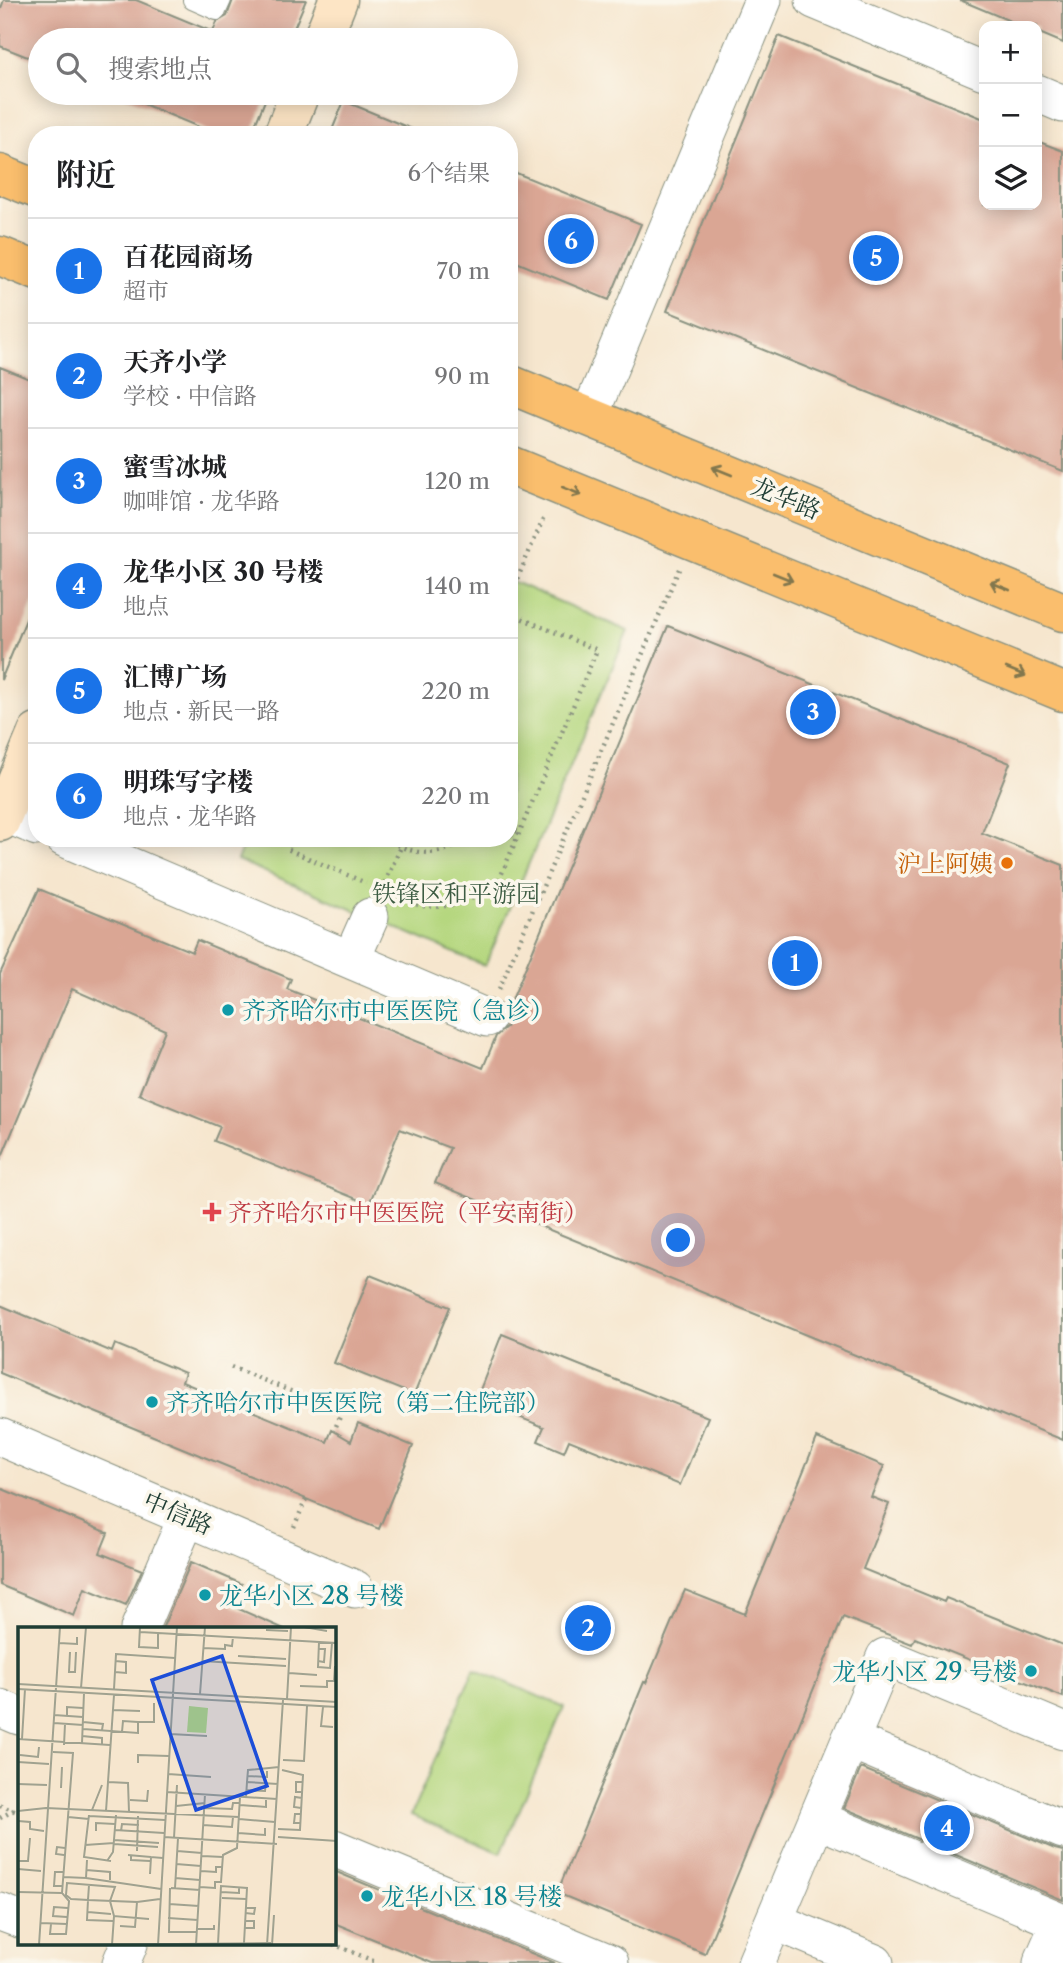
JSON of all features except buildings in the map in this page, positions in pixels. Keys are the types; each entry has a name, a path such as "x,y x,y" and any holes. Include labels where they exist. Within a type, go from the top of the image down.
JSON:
{"main road":[{"path":"0,174 28,185"},
{"path":"0,256 28,267"},
{"name":"龙华路","path":"518,388 1063,612"},
{"path":"518,469 1063,692"}],"street":[{"path":"327,28 338,0"},
{"path":"589,417 763,0"},
{"path":"814,0 979,69"},
{"path":"1042,95 1063,104"},
{"path":"287,126 295,105"},
{"path":"13,820 28,766"},
{"path":"85,847 487,1018"},
{"path":"351,960 376,903"},
{"name":"中信路","path":"0,1437 355,1589"},
{"path":"140,1627 187,1517"},
{"path":"756,1963 885,1657 1063,1731"},
{"path":"0,1708 18,1716"},
{"path":"850,1740 1063,1830"},
{"path":"817,1819 1061,1923 1042,1963"},
{"path":"336,1849 610,1963"},
{"path":"0,1912 18,1919"},
{"path":"774,1921 874,1963"},
{"path":"122,1963 128,1946"}],"lane":[{"path":"192,0 218,11 222,0"}],"path":[{"path":"518,576 558,485"},
{"path":"487,1018 691,539"},
{"path":"518,616 597,650 518,837"},
{"path":"289,847 376,903 441,907 480,897 497,885 513,847"},
{"path":"376,903 400,848 421,853 443,851 450,847"},
{"path":"231,1367 342,1412 334,1431"},
{"path":"0,1805 17,1811"},
{"path":"0,1818 17,1811"},
{"path":"336,1945 378,1963"}],"green space":[{"name":"铁锋区和平游园","path":"518,584 628,631 485,966 237,860 243,847 518,847"},
{"path":"474,1669 564,1707 501,1853 411,1815"}],"place":[{"name":"明珠写字楼","path":"571,241"},
{"name":"汇博广场","path":"876,258"},
{"name":"蜜雪冰城","path":"813,712"},
{"name":"沪上阿姨","path":"1007,863"},
{"name":"百花园商场","path":"795,963"},
{"name":"齐齐哈尔市中医医院（急诊）","path":"228,1010"},
{"name":"齐齐哈尔市中医医院（平安南街）","path":"212,1212"},
{"name":"齐齐哈尔市中医医院（第二住院部）","path":"152,1402"},
{"name":"龙华小区 28 号楼","path":"205,1595"},
{"name":"天齐小学","path":"588,1628"},
{"name":"龙华小区 29 号楼","path":"1031,1671"},
{"name":"龙华小区 30 号楼","path":"947,1828"},
{"name":"龙华小区 18 号楼","path":"367,1896"}]}
